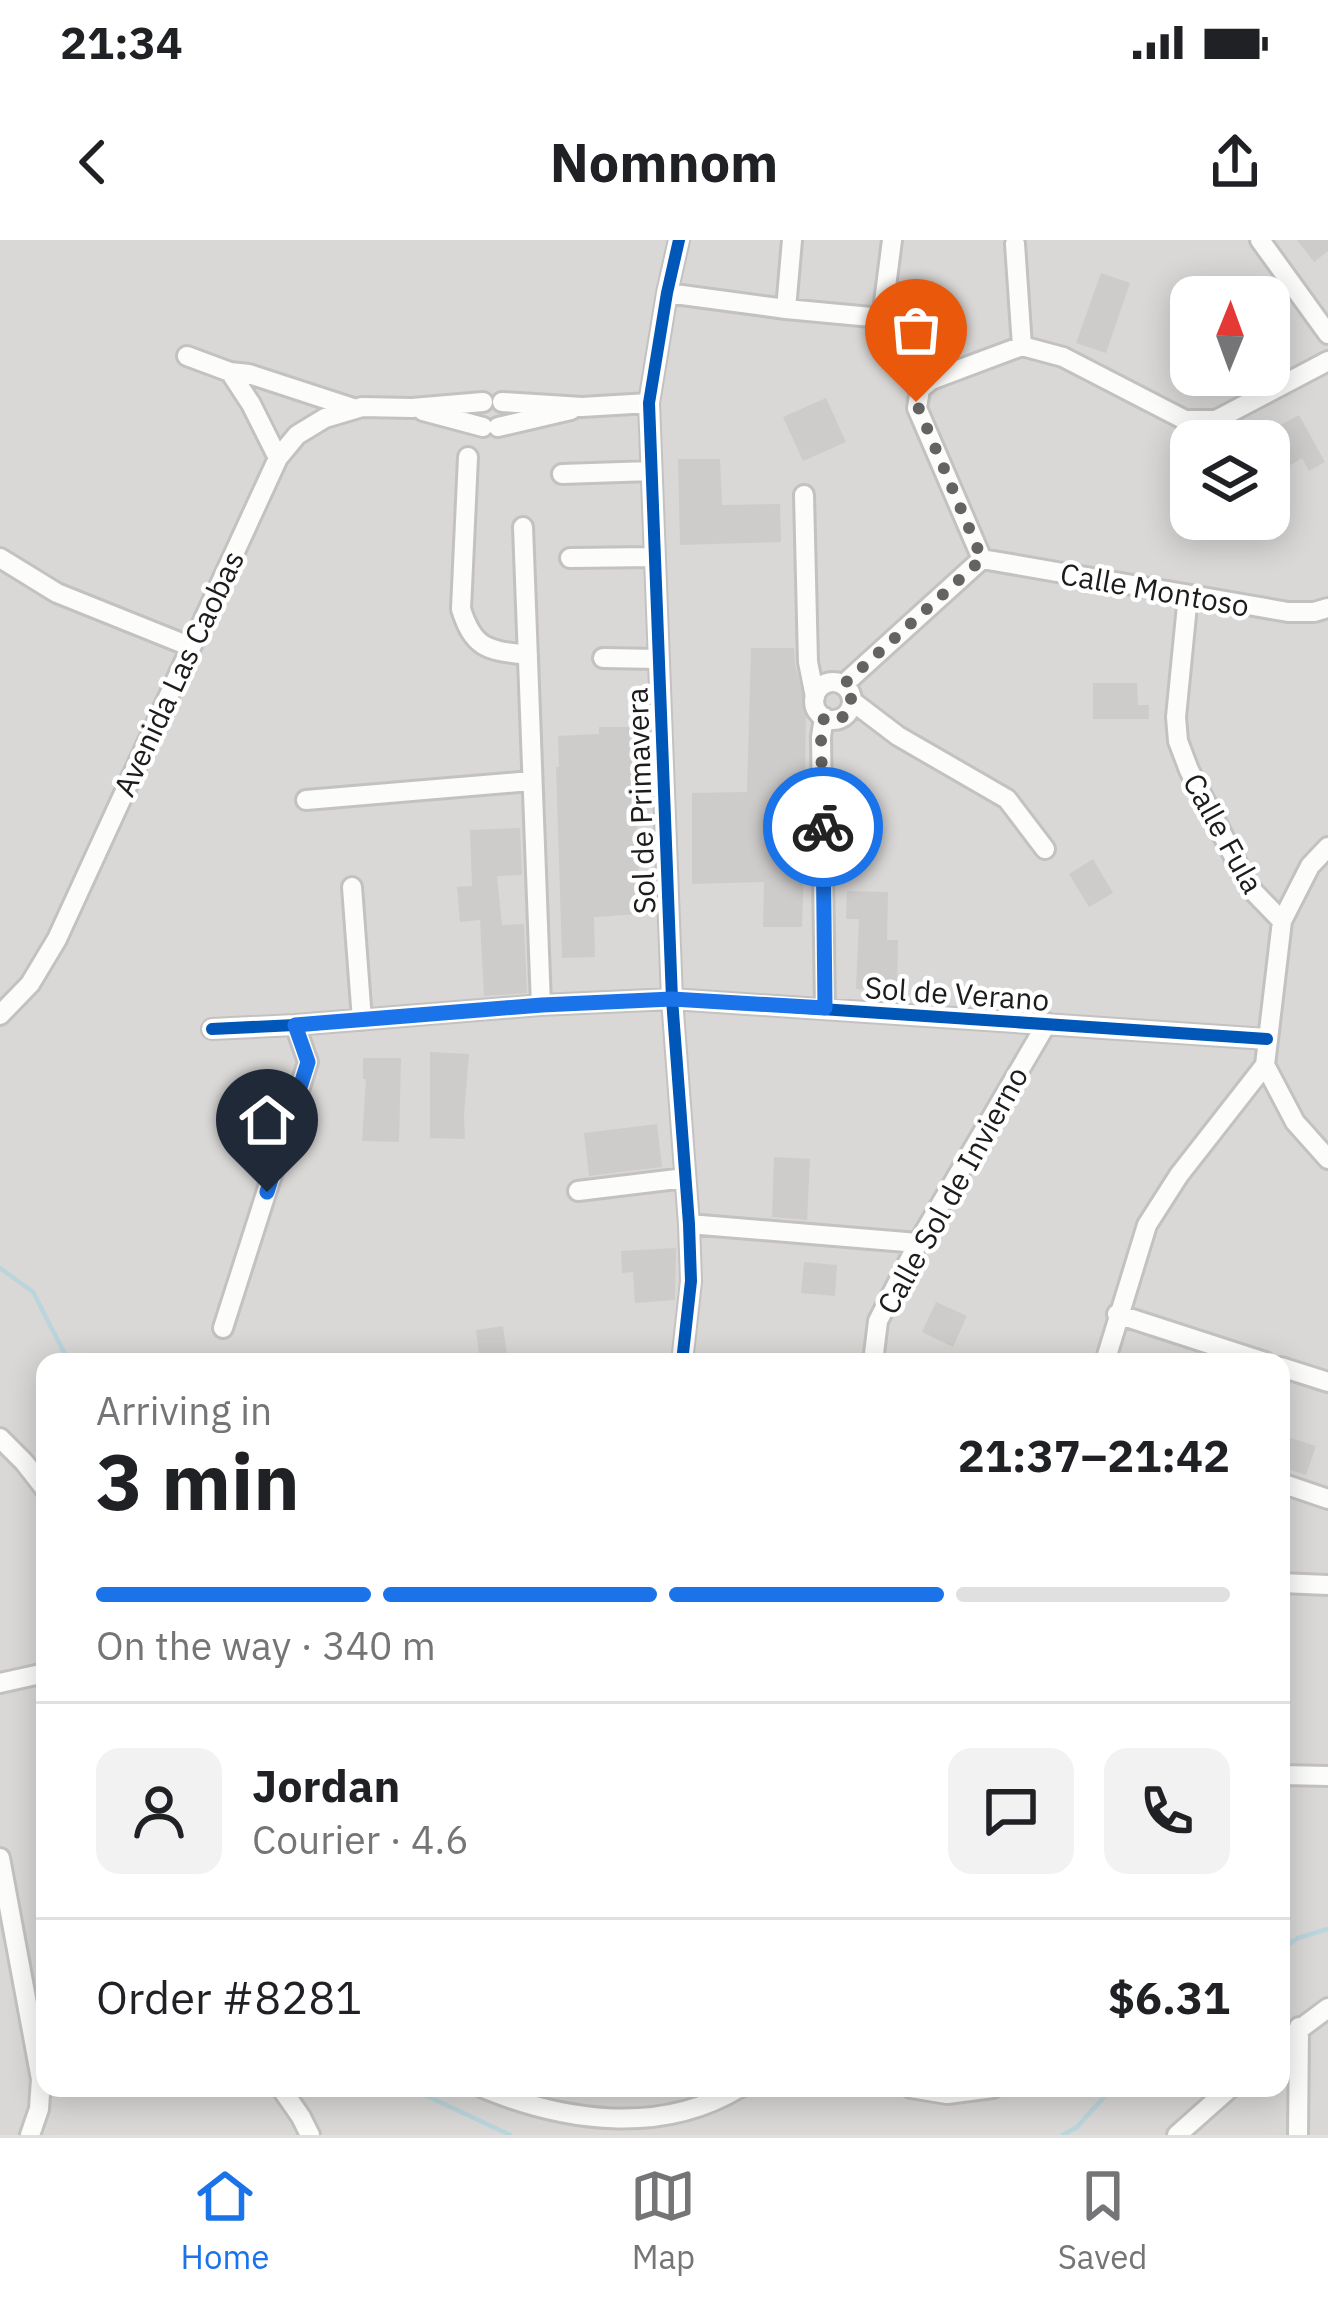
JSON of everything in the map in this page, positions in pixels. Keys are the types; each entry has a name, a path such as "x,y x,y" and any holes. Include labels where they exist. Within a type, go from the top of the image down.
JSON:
{"street":[{"name":"Sol de Primavera","path":"679,240 649,403 672,999 689,1224 691,1281 683,1353"},
{"path":"787,309 792,240"},
{"path":"667,293 882,318 892,240"},
{"path":"1260,240 1328,334"},
{"path":"1015,244 1022,346"},
{"path":"804,495 808,662 816,708 824,717 836,720 846,701 982,559 917,408 917,395 931,380 1022,346 1063,357 1170,414 1201,422 1216,420 1328,361"},
{"path":"187,356 356,409"},
{"path":"230,372 278,458"},
{"name":"Avenida Las Caobas","path":"0,1015 30,984 57,939 278,458 297,434 325,418 356,409 492,402 582,407 649,403"},
{"name":"Avenida Las Caobas","path":"412,408 491,427 582,407"},
{"path":"468,457 461,610 469,633 481,644 528,655"},
{"path":"562,474 651,471"},
{"path":"523,527 542,1005"},
{"path":"570,559 653,557"},
{"path":"0,558 58,593 189,646"},
{"name":"Calle Montoso","path":"982,559 1288,612 1328,608"},
{"name":"Calle Fula","path":"1188,596 1176,717 1178,741 1250,888 1282,920"},
{"path":"603,658 658,659"},
{"path":"815,698 825,684 898,736 1007,799 1045,849"},
{"path":"824,717 825,1008"},
{"path":"306,800 531,781"},
{"path":"1328,847 1310,866 1282,920 1265,1065 1295,1122 1328,1159"},
{"path":"352,887 362,1020"},
{"name":"Sol de Verano","path":"212,1029 672,999 1267,1040"},
{"name":"Calle Sol de Invierno","path":"873,1353 878,1321 918,1243 1047,1023"},
{"path":"223,1328 308,1062 295,1025"},
{"path":"1107,1353 1147,1225 1179,1174 1265,1065"},
{"path":"578,1191 685,1178"},
{"path":"689,1224 918,1243"},
{"path":"1118,1314 1235,1353"},
{"path":"1290,1370 1328,1382"},
{"path":"0,1438 36,1477"},
{"path":"1290,1486 1328,1499"},
{"path":"1290,1583 1328,1585"},
{"path":"0,1683 36,1675"},
{"path":"1290,1775 1328,1775"},
{"path":"0,1858 36,2052"},
{"path":"1290,2035 1328,2008"},
{"path":"1298,2135 1299,2027"},
{"path":"30,2135 40,2097"},
{"path":"287,2097 310,2135"},
{"path":"506,2097 592,2124 661,2122 698,2114 728,2097"},
{"path":"1177,2135 1220,2097"}],"shaded area":[{"path":"0,240 1328,240 1328,2135 0,2135"}],"building":[{"path":"1297,240 1328,240 1328,251 1314,262"},
{"path":"1101,273 1130,283 1106,353 1076,343"},
{"path":"826,398 846,442 803,461 783,417"},
{"path":"1299,415 1325,462 1309,471 1302,458 1290,466 1290,420"},
{"path":"678,459 720,459 722,505 780,504 781,542 680,545"},
{"path":"751,648 794,648 806,706 805,784 795,784 796,838 805,838 802,927 763,927 764,882 692,884 692,793 747,792"},
{"path":"1093,683 1137,683 1138,705 1149,705 1149,719 1093,719"},
{"path":"599,727 635,727 636,764 641,764 642,799 636,799 641,914 594,917 595,957 562,958 558,736 599,734"},
{"path":"520,828 522,875 497,876 502,925 524,924 527,993 484,996 480,920 460,922 457,887 472,886 470,830"},
{"path":"1093,859 1113,893 1089,907 1069,874"},
{"path":"847,891 888,892 887,940 898,940 897,991 856,989 859,919 846,919"},
{"path":"430,1052 469,1054 465,1139 430,1138"},
{"path":"363,1058 401,1058 399,1142 362,1141"},
{"path":"657,1124 662,1167 589,1176 584,1133"},
{"path":"774,1157 810,1159 807,1220 772,1217"},
{"path":"676,1248 675,1300 635,1303 633,1272 622,1273 621,1251"},
{"path":"804,1262 837,1265 835,1296 801,1293"},
{"path":"936,1302 967,1316 953,1347 922,1332"},
{"path":"503,1326 507,1353 479,1353 476,1330"},
{"path":"1290,1438 1316,1446 1306,1475 1290,1470"}],"waterway":[{"path":"0,1268 33,1292 64,1353"},
{"path":"1290,1943 1328,1929"},
{"path":"429,2097 510,2135"},
{"path":"1063,2135 1077,2127 1104,2097"}],"cycle path":[{"path":"679,240 649,403 672,999 689,1224 691,1281 683,1353"},
{"path":"212,1029 672,999 1267,1039"}],"way so far":[{"path":"823,827 824,717 836,720 848,713 851,695 843,685 982,559 916,402"}],"route":[{"path":"267,1192 308,1062 295,1025 672,999 825,1008 823,827"}]}
